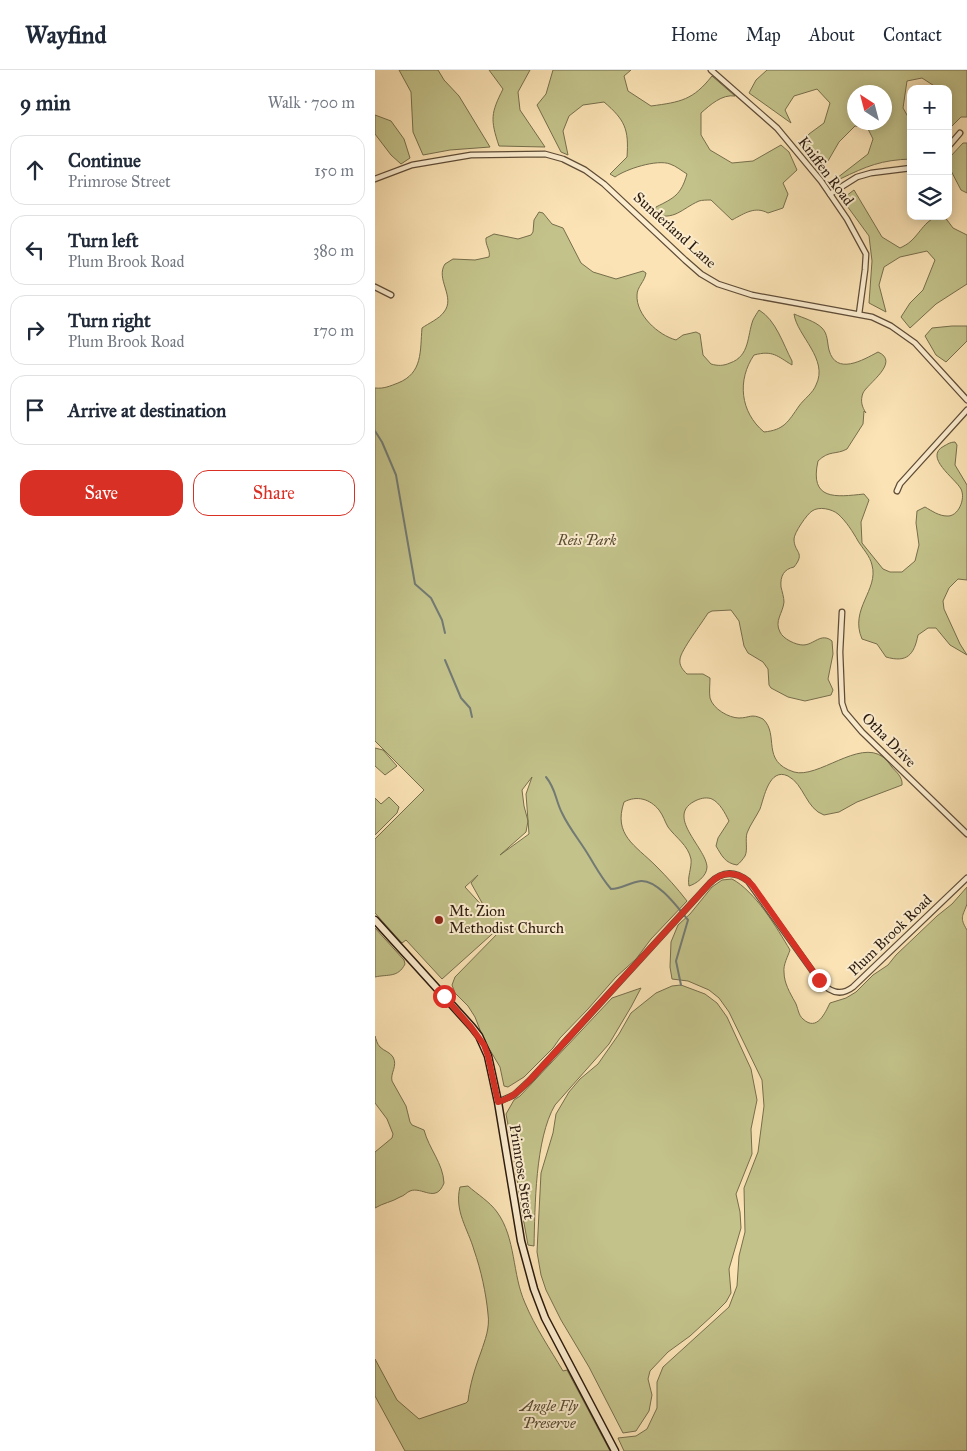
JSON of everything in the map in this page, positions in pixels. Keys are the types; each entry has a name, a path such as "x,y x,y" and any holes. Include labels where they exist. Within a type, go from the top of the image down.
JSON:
{"main road":[{"name":"Primrose Street","path":"375,920 479,1036 488,1056 498,1102 521,1241 534,1289 545,1318 615,1451"}],"street":[{"name":"Kniffen Road","path":"711,70 777,128 830,194 847,219 866,254 859,314"},
{"path":"952,143 961,133"},
{"name":"Sunderland Lane","path":"375,179 412,165 471,155 545,154 563,159 585,170 624,202 701,274 718,284 752,295 872,317 891,326 915,343 967,400"},
{"path":"830,194 857,177 871,173 907,168"},
{"path":"375,288 391,295"},
{"path":"897,491 900,484 967,410"},
{"name":"Otha Drive","path":"842,612 840,652 845,712 862,732 967,834"},
{"name":"Plum Brook Road","path":"498,1102 514,1095 530,1080 710,883 722,875 735,874 749,881 819,980 835,993 848,991 853,987 967,878"}],"green space":[{"path":"399,70 438,70 444,80 459,96 490,147 450,150 423,155 413,132 411,92"},
{"path":"489,70 530,70 518,92 520,110 545,147 499,146 494,129 493,116 503,89"},
{"path":"553,70 631,70 624,76 628,91 651,106 686,99 699,90 712,76 735,96 721,98 701,113 701,135 710,150 732,163 753,161 781,145 789,152 797,170 783,183 788,194 783,208 768,213 754,210 732,220 711,200 705,200 699,201 672,215 661,216 653,214 656,207 676,195 682,187 687,174 670,164 657,163 626,171 615,177 610,174 627,157 627,139 621,120 604,102 583,105 569,116 563,131 568,155 561,152 537,105 546,94"},
{"path":"767,70 967,70 967,117 961,117 952,126 952,85 933,85 922,78 907,81 903,108 907,115 907,159 874,164 840,179 837,178 868,154 873,139 868,130 892,130 892,85 847,85 847,130 851,130 839,142 828,161 819,163 803,142 809,134 824,123 830,103 817,89 794,96 785,110 791,123 749,93 756,80"},
{"path":"375,115 391,121 404,139 410,158 401,164 391,155 375,134"},
{"path":"963,143 967,143 967,193 961,190 952,173 952,155"},
{"path":"854,190 882,237 900,248 910,242 930,220 947,220 953,228 967,235 967,284 936,304 910,328 901,317 910,303 923,290 935,260 927,251 900,257 884,267 879,285 886,312 869,303 872,261 869,236 842,199"},
{"name":"Reis Park","path":"539,212 543,213 552,224 563,228 581,263 593,272 616,279 643,271 646,273 637,295 640,310 644,317 655,329 676,340 683,335 696,332 700,334 703,355 711,364 725,365 741,356 747,345 755,316 759,310 765,314 779,333 792,361 792,365 774,355 766,353 754,355 749,365 743,385 746,405 756,424 764,432 781,427 788,421 801,403 813,391 819,375 816,357 796,322 794,314 824,330 832,358 837,362 851,364 878,352 884,356 886,361 881,373 863,393 862,404 866,413 864,411 863,424 847,449 826,455 818,461 817,483 821,490 827,494 844,496 864,494 869,500 861,522 862,543 883,569 890,572 902,572 915,561 919,545 916,523 917,511 925,507 938,514 951,516 960,507 962,502 961,489 942,468 937,456 938,451 944,446 955,442 957,445 955,465 967,485 967,580 958,579 949,588 943,601 944,609 967,655 950,645 936,628 928,628 918,635 912,652 908,656 899,659 886,657 877,644 862,639 859,618 872,583 871,562 849,527 838,514 822,508 815,509 810,513 801,524 794,539 799,558 794,567 785,571 782,576 781,587 784,602 778,621 778,628 784,637 797,644 807,644 821,638 832,641 833,654 828,679 833,690 831,695 805,701 788,697 771,688 769,685 768,669 763,662 748,653 744,646 739,621 731,610 708,613 684,649 680,659 681,666 687,674 703,674 710,678 710,698 714,706 726,715 735,718 753,716 763,719 768,725 774,755 777,761 784,767 794,772 804,773 851,756 873,753 886,760 900,777 902,785 857,802 839,812 824,815 813,808 793,780 782,774 776,776 768,785 760,809 748,830 746,854 737,865 727,861 716,846 718,838 729,821 724,812 712,799 697,800 688,806 684,814 685,823 705,859 707,870 701,879 689,886 691,859 685,846 668,827 659,810 652,803 643,799 624,802 621,823 628,839 664,874 687,901 651,939 636,959 616,977 560,1038 553,1048 524,1077 508,1087 504,1086 500,1067 484,1040 475,1017 468,1006 455,993 452,985 455,977 500,931 500,927 442,979 406,940 402,943 375,913 375,839 424,790 375,741 375,388 384,388 406,379 416,367 419,360 422,328 439,317 447,306 447,294 442,276 445,264 453,259 475,260 489,257 486,238 494,234 518,239 531,235 534,220","holes":["532,777 526,794 529,834 500,855 526,832 528,821 522,790","478,875 471,883 486,910 465,887"]},
{"path":"967,326 967,341 946,362 936,355 925,336 932,328"},
{"path":"375,748 383,750 397,766 385,775 375,766"},
{"path":"389,797 399,807 397,813 375,835 375,798 381,804"},
{"path":"732,879 757,901 790,950 784,969 786,984 801,1017 812,1023 820,1020 830,1003 846,998 856,992 873,975 888,965 896,955 952,904 967,887 967,904 962,919 967,930 967,1451 624,1451 618,1438 636,1436 647,1429 657,1408 657,1382 663,1367 729,1307 737,1286 739,1256 745,1232 744,1188 758,1152 764,1106 762,1080 729,1012 719,998 709,990 688,981 672,979 670,967 671,942 678,925 690,914 712,887 722,880"},
{"path":"375,928 404,960 405,964 399,972 392,975 375,977"},
{"path":"681,985 705,994 717,1003 727,1017 751,1069 757,1100 751,1129 752,1154 736,1194 741,1228 729,1269 731,1293 726,1302 713,1315 690,1336 668,1352 650,1371 648,1379 652,1395 649,1411 636,1431 623,1433 589,1367 561,1320 546,1290 541,1275 537,1252 541,1173 553,1133 556,1114 569,1092 580,1079 598,1064 631,1013 656,993 672,986"},
{"path":"641,988 609,1044 555,1105 548,1119 543,1136 537,1174 534,1246 528,1245 506,1114 514,1100 520,1096 612,998"},
{"path":"375,1036 380,1047 393,1057 395,1063 392,1081 406,1106 410,1122 412,1125 424,1130 439,1162 444,1183 437,1192 410,1191 397,1199 375,1208 375,1152 392,1138 393,1134 387,1119 375,1103"},
{"name":"Angle Fly Preserve","path":"468,1186 491,1205 503,1222 508,1233 521,1292 529,1312 563,1371 567,1370 610,1451 405,1451 375,1396 375,1359 397,1400 419,1419 468,1401 473,1376 487,1334 488,1319 486,1298 477,1258 460,1212 460,1187"}],"waterway":[{"path":"375,431 382,442 396,475 415,584 431,598 442,620 445,633"},
{"path":"445,660 461,698 470,708 472,717"},
{"path":"546,777 552,786 568,824 611,889 641,881 647,882 661,890 688,920 676,961 681,985"}],"place":[{"name":"Mt. Zion Methodist Church","path":"439,920"}],"route":[{"path":"444,996 479,1036 484,1045 498,1102 507,1099 530,1080 710,883 715,878 728,873 742,876 749,881 819,980"}]}
